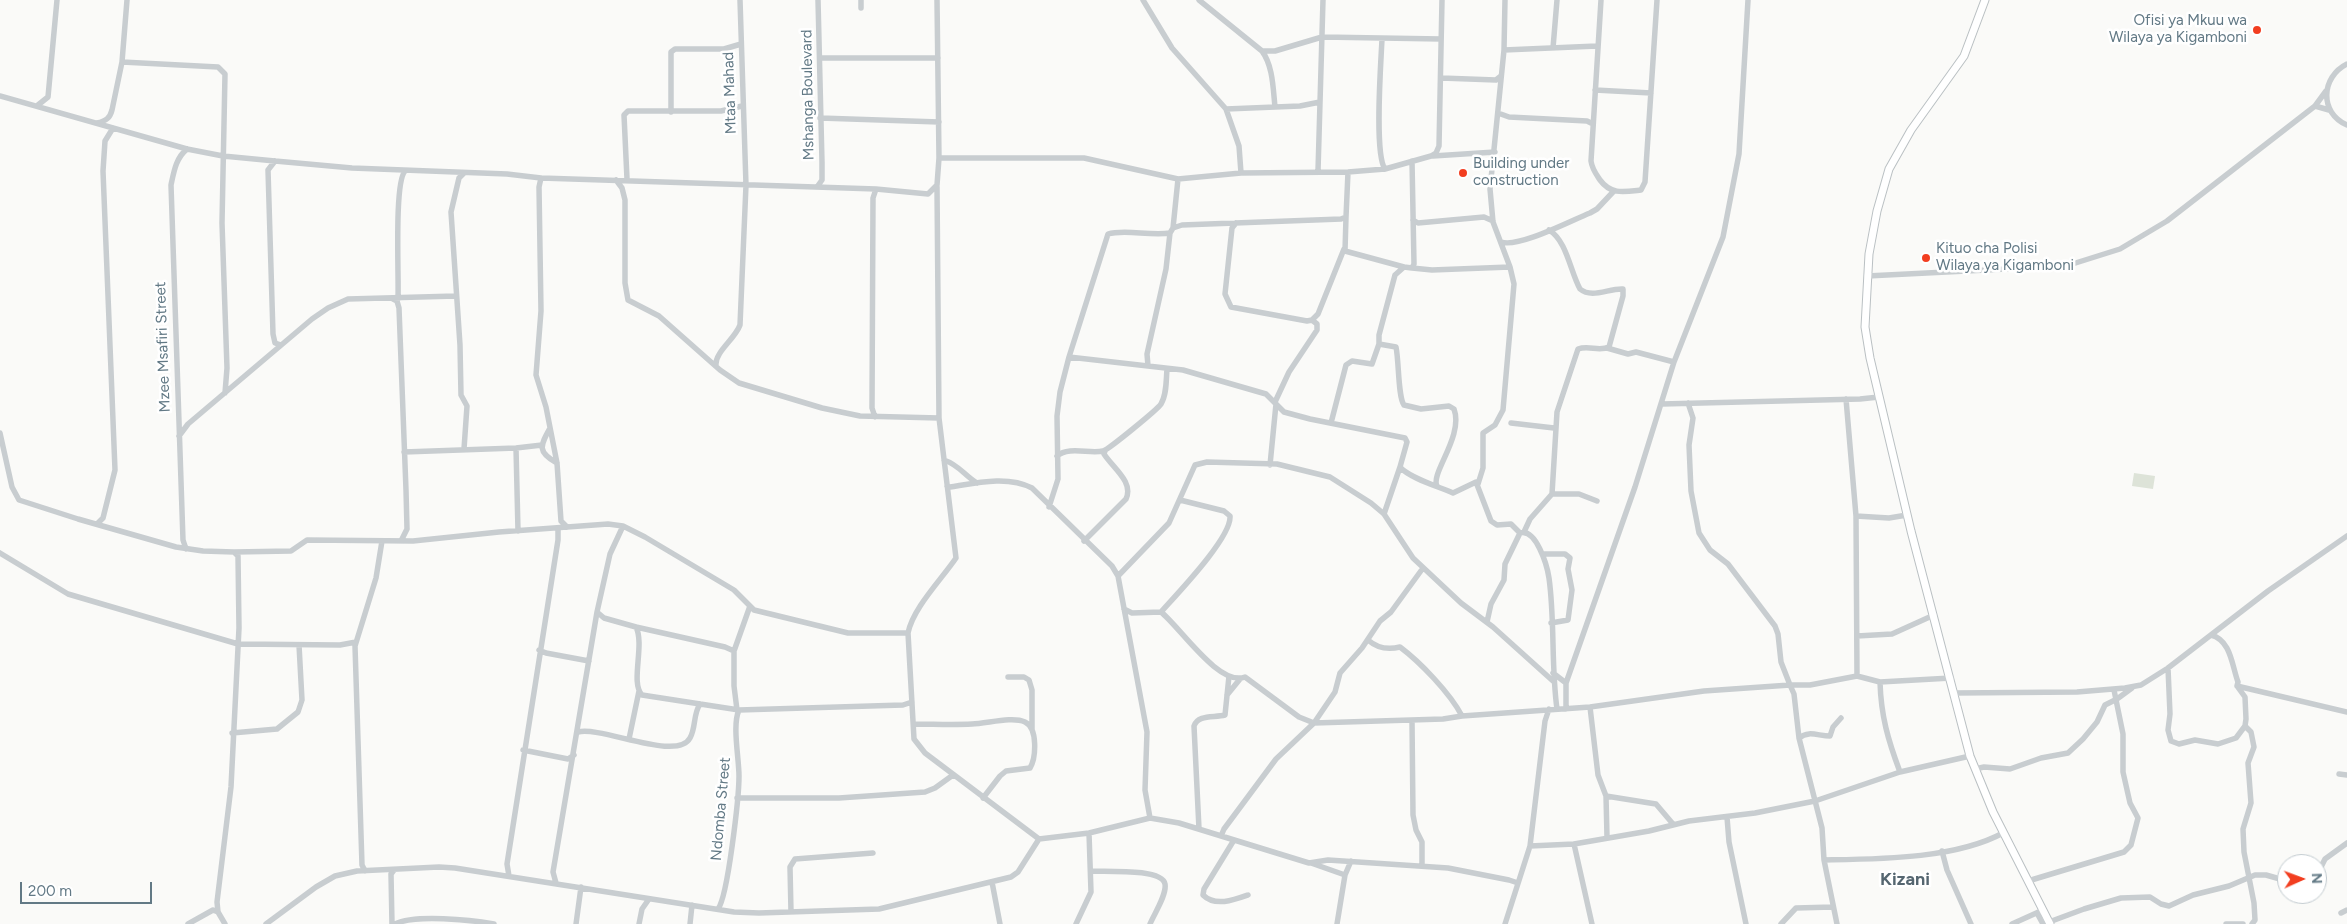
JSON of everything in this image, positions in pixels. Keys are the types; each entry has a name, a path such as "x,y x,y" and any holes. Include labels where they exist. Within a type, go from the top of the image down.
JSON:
{"main road":[{"path":"1985,0 1964,56 1911,130 1889,170 1877,210 1869,254 1865,328 1878,396 1907,515 1970,756 2003,833 2047,923"}],"street":[{"path":"54,109 48,97 57,0"},
{"path":"97,524 103,518 113,484 116,464 103,171 105,141 114,128 111,116 122,62 127,0"},
{"name":"Mtaa Mahad","path":"716,365 718,356 734,338 740,324 746,185 740,0"},
{"name":"Mshanga Boulevard","path":"817,188 822,180 818,0"},
{"path":"861,0 861,8"},
{"path":"937,0 939,158 936,202 939,418 956,558 913,617 908,633 914,739 920,748 953,775 1039,839 1089,833 1150,818 1199,829 1309,862 1345,875"},
{"path":"1143,0 1172,48 1226,109 1239,146 1241,173"},
{"path":"1199,0 1262,50 1266,56 1273,81 1275,107"},
{"path":"1318,171 1323,0"},
{"path":"1431,156 1436,153 1439,146 1442,0"},
{"path":"1506,0 1504,50 1490,190 1491,211 1514,284 1505,399 1500,420 1483,433 1483,468 1478,484 1491,521 1497,525 1511,524 1522,532 1530,534 1543,554 1549,577 1553,681 1557,709"},
{"path":"1553,48 1557,0"},
{"path":"1601,0 1597,46 1592,167 1605,187 1613,192 1641,190 1644,186 1651,116 1657,0"},
{"path":"1566,709 1566,683 1635,487 1674,362 1723,237 1739,154 1748,0"},
{"path":"1262,50 1274,51 1322,37 1441,39"},
{"path":"1382,39 1380,146 1385,169"},
{"path":"1315,40 1322,44"},
{"path":"671,112 671,52 675,49 724,49 742,44"},
{"path":"1504,50 1597,46"},
{"path":"820,58 938,58"},
{"path":"122,62 221,68 225,74 222,223 227,377 225,394"},
{"path":"1867,276 2066,266 2120,249 2167,221 2315,106 2326,91 2330,78 2336,71 2347,64"},
{"path":"1440,78 1496,80 1501,76"},
{"path":"1595,90 1651,93"},
{"path":"2326,91 2329,110"},
{"path":"0,96 54,109 187,149 223,156 457,175 464,173 534,176 540,181 628,180 876,189 928,194 936,202"},
{"path":"38,105 48,97"},
{"path":"1226,109 1317,104 1320,102"},
{"path":"622,188 628,180 624,115 628,112 721,111 742,106"},
{"path":"2315,106 2329,110 2341,123 2347,126"},
{"path":"1498,113 1509,117 1594,121"},
{"path":"96,123 105,121 111,116"},
{"path":"820,118 939,122"},
{"name":"Mzee Msafiri Street","path":"186,549 183,540 171,185 176,165 181,154 187,149"},
{"path":"939,158 1084,158 1178,179 1241,173 1348,172 1385,169 1431,156 1495,152"},
{"path":"261,160 268,170 273,334 275,343 281,345"},
{"path":"268,170 274,161"},
{"path":"1412,162 1414,264 1412,268"},
{"path":"405,171 400,179 395,299 399,308 407,529 413,541"},
{"path":"1236,223 1232,228 1225,294 1228,304 1231,307 1257,313 1307,321 1312,320 1318,314 1344,249 1348,172"},
{"path":"457,175 451,212 461,395 467,406 464,449"},
{"path":"1148,366 1147,354 1166,269 1178,179"},
{"path":"616,180 622,188 626,230 624,283 628,300 659,316 739,383 822,408 860,416 939,418"},
{"path":"822,180 828,188"},
{"path":"540,181 541,311 536,375 550,427 557,463 561,521 566,527"},
{"path":"928,194 937,185"},
{"path":"1604,200 1605,187"},
{"path":"875,417 872,408 873,198 876,189"},
{"path":"1501,242 1516,243 1597,210 1613,192"},
{"path":"1413,220 1418,222 1484,216 1491,211"},
{"path":"1049,507 1058,479 1057,416 1060,392 1069,357 1108,234 1120,232 1154,235 1171,231 1182,225 1334,220 1346,216"},
{"path":"1484,216 1494,222"},
{"path":"1225,223 1232,228"},
{"path":"1549,230 1553,232 1566,254 1577,283 1584,292 1595,294 1622,289 1622,301 1612,338 1607,348"},
{"path":"1344,249 1351,254 1412,268 1432,270 1510,267"},
{"path":"1331,423 1346,365 1352,361 1372,364 1379,344 1379,335 1395,275 1404,267"},
{"path":"179,436 188,424 312,319 338,303 361,298 395,299 456,296"},
{"path":"1270,465 1276,403 1289,372 1317,330 1317,324 1312,320"},
{"path":"1379,344 1396,347 1401,398 1404,405 1421,409 1449,406 1454,409 1456,427 1452,442 1435,476 1437,486"},
{"path":"1487,622 1491,604 1504,580 1505,564 1530,519 1552,494 1555,472 1554,428 1557,412 1578,349 1584,347 1607,348 1628,354 1636,352 1674,362"},
{"path":"1069,357 1167,370 1183,370 1244,386 1266,394 1284,412 1405,438 1407,442 1384,514"},
{"path":"1057,456 1065,452 1105,450 1161,405 1167,370"},
{"path":"227,377 236,384"},
{"path":"1662,404 1846,399 1878,396"},
{"path":"1846,399 1856,516 1857,676"},
{"path":"1688,403 1693,418 1689,446 1691,491 1699,532 1710,550 1728,564 1775,626 1778,634 1781,662 1794,694 1799,738 1822,828 1824,860 1837,924"},
{"path":"1511,423 1554,428"},
{"path":"550,427 542,445 545,457 557,463"},
{"path":"0,433 12,487 19,500 186,549 234,552 291,551 307,540 413,541 608,524 623,526 645,536 734,590 754,610 848,633 908,633"},
{"path":"404,452 516,448 542,445"},
{"path":"516,448 518,531"},
{"path":"1084,541 1126,498 1128,493 1127,484 1108,461 1104,454 1105,450"},
{"path":"944,460 960,468 969,478 977,483"},
{"path":"1118,576 1169,523 1180,500 1189,473 1195,465 1199,463 1277,464 1322,474 1371,503 1384,514 1413,558 1423,568 1553,681"},
{"path":"1400,467 1409,474 1453,493 1475,482 1478,484"},
{"path":"947,486 950,488 989,481 1025,485 1032,488 1049,507 1112,566 1118,576 1147,732 1148,763 1146,790 1150,818"},
{"path":"1552,494 1580,494 1597,501"},
{"path":"1124,608 1132,613 1162,612 1223,538 1230,522 1230,516 1224,511 1180,500"},
{"path":"1856,516 1889,518 1907,515"},
{"path":"103,518 108,527"},
{"path":"556,883 553,872 602,582 610,554 623,526"},
{"path":"509,876 507,864 539,650 558,540 558,528"},
{"path":"401,541 407,529"},
{"path":"1975,769 1984,767 2010,768 2041,758 2068,754 2084,739 2097,722 2105,705 2168,668 2268,592 2347,536"},
{"path":"365,871 362,865 356,642 376,578 382,542"},
{"path":"225,924 218,912 217,902 230,796 238,644 240,559 234,552"},
{"path":"0,553 68,594 238,644 299,645 351,644 356,642"},
{"path":"1543,554 1565,554 1570,558 1568,569 1572,590 1568,620 1551,622"},
{"path":"1221,836 1276,759 1314,723 1335,692 1339,675 1368,640 1380,621 1391,612 1423,568"},
{"name":"Ndomba Street","path":"718,909 726,891 739,776 738,710 734,686 734,651 750,606"},
{"path":"597,612 604,618 725,647 734,651"},
{"path":"1162,612 1197,652 1229,676 1240,679 1245,677 1299,717 1314,723 1443,720 1462,716 1590,707 1704,691 1799,685 1857,676 1880,682 1951,678"},
{"path":"1857,636 1892,634 1934,615"},
{"path":"595,624 604,618"},
{"path":"629,739 639,691 640,640 636,627"},
{"path":"2168,668 2170,714 2168,730 2171,742 2180,744 2195,740 2224,743 2236,738 2245,726 2245,697 2237,686 2238,682 2224,642 2218,637 2211,635"},
{"path":"1368,640 1375,645 1391,649 1400,647 1409,654 1456,705 1462,716"},
{"path":"232,733 277,729 298,712 302,700 299,645"},
{"path":"539,650 546,654 589,661"},
{"path":"1553,673 1566,683"},
{"path":"1199,829 1194,726 1202,718 1225,715 1229,676"},
{"path":"983,798 1006,771 1030,768 1034,752 1032,690 1029,680 1024,677 1008,677"},
{"path":"1227,695 1240,679"},
{"path":"1880,682 1880,705 1885,733 1900,772"},
{"path":"1794,694 1799,685"},
{"path":"2237,686 2347,712"},
{"path":"1955,693 2132,688"},
{"path":"2028,881 2124,852 2131,845 2138,818 2130,803 2123,772 2123,734 2114,690"},
{"path":"639,691 647,696 738,710 904,705 912,702"},
{"path":"578,732 591,732 660,745 680,746 691,737 700,704"},
{"path":"1590,707 1598,775 1606,796 1607,837"},
{"path":"1505,924 1530,846 1545,721 1549,710"},
{"path":"1799,738 1804,734 1814,733 1830,736 1840,718"},
{"path":"914,724 974,724 1022,720 1028,722 1032,729"},
{"path":"1412,721 1413,815 1416,830 1422,842 1422,866"},
{"path":"2245,726 2251,732 2254,747 2248,763 2251,803 2243,828 2244,852 2254,904 2255,920 2252,924"},
{"path":"524,750 557,755 568,759 574,755"},
{"path":"1530,846 1574,844 1649,831 1673,824 1815,801 1900,772 1970,756"},
{"path":"2339,774 2347,775"},
{"path":"737,798 839,798 925,792 935,788 953,775"},
{"path":"1606,796 1656,804 1673,824"},
{"path":"1727,816 1729,842 1746,924"},
{"path":"1076,924 1091,892 1089,833"},
{"path":"1824,860 1904,857 1984,842 2003,833"},
{"path":"266,924 316,887 335,876 365,871 439,867 556,883 718,909 759,913 879,909 1011,877 1018,872 1039,839"},
{"path":"1234,840 1204,889 1203,895 1211,900 1226,902 1248,895"},
{"path":"2327,858 2347,843"},
{"path":"1574,844 1592,924"},
{"path":"1942,851 1947,870 1971,924"},
{"path":"791,912 790,867 795,859 873,853"},
{"path":"1309,862 1328,860 1448,868 1518,883"},
{"path":"1337,924 1345,875 1351,861"},
{"path":"394,870 391,874 394,924 408,921 454,919 494,924"},
{"path":"1091,872 1152,874 1163,880 1166,886 1150,924"},
{"path":"2047,923 2084,909 2129,897 2150,896 2161,904 2169,906 2192,895 2229,886 2249,877 2261,874 2277,878"},
{"path":"992,882 1000,924"},
{"path":"576,924 581,887"},
{"path":"639,924 642,909 649,899"},
{"path":"188,924 208,911 217,902"},
{"path":"690,924 692,905"},
{"path":"1781,924 1796,908 1834,907"},
{"path":"208,911 218,912"},
{"path":"2012,924 2040,912"},
{"path":"2226,924 2243,924"}],"shaded area":[{"path":"2134,473 2155,476 2153,489 2132,486"}],"place":[{"name":"Ofisi ya Mkuu wa Wilaya ya Kigamboni","path":"2257,30"},
{"name":"Building under construction","path":"1463,173"},
{"name":"Kituo cha Polisi Wilaya ya Kigamboni","path":"1926,258"}],"district":[{"name":"Kizani","path":"1905,880"}]}
